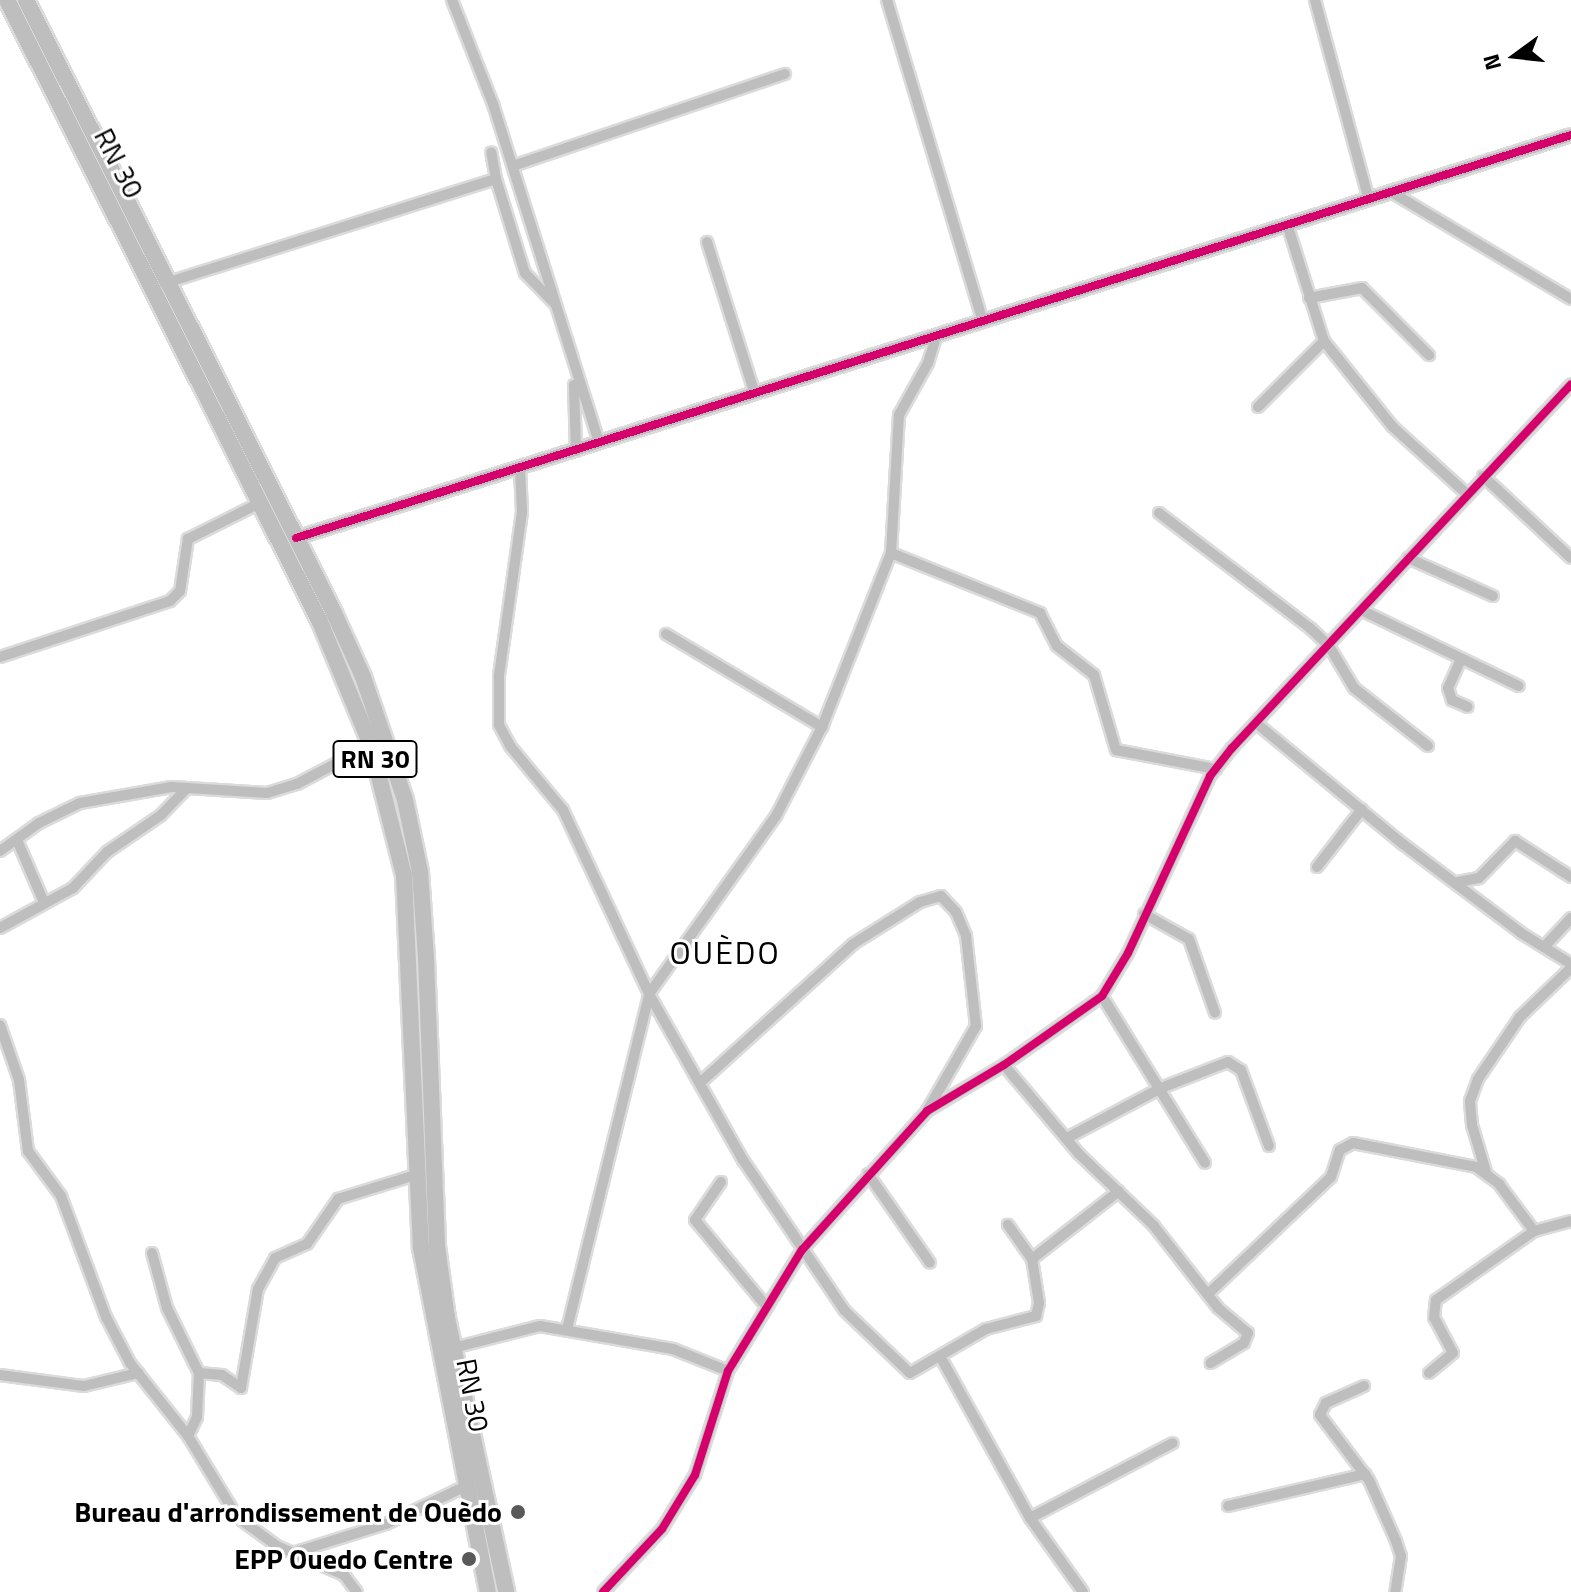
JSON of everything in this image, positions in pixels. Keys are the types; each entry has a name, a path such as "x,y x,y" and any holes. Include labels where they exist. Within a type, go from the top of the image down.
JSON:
{"main road":[{"name":"RN 30","path":"7,0 343,671 371,745 404,875 415,1175 432,1319 464,1487 488,1592"},
{"name":"RN 30","path":"26,0 363,677 413,830 426,958 437,1246 453,1348 506,1592"}],"street":[{"path":"452,0 513,166 572,367 599,443"},
{"path":"887,0 983,322"},
{"path":"1315,0 1369,200"},
{"path":"513,166 785,74"},
{"path":"296,538 1288,227 1571,135"},
{"path":"491,152 496,179 525,273 555,305"},
{"path":"169,282 496,179"},
{"path":"1393,193 1571,299"},
{"path":"1288,227 1324,341 1393,427 1468,495"},
{"path":"707,242 755,394"},
{"path":"1309,298 1362,288 1429,355"},
{"path":"567,1329 649,994 776,816 822,727 891,553 899,415 928,363 936,337"},
{"path":"1258,407 1324,341"},
{"path":"572,367 576,451"},
{"path":"927,1111 1004,1065 1102,996 1216,769 1483,476 1571,385"},
{"path":"520,469 522,512 499,676 499,725 510,746 563,810 649,994 802,1250 857,1325 894,1361 916,1373 986,1329 1036,1316 1039,1303 1032,1259 1008,1225"},
{"path":"1483,476 1571,558"},
{"path":"0,657 170,601 180,591 188,539 258,504"},
{"path":"1159,513 1329,646 1354,688 1428,746"},
{"path":"891,553 1040,613 1057,646 1094,675 1116,750 1216,769"},
{"path":"1408,558 1493,596"},
{"path":"1361,610 1519,686"},
{"path":"666,634 822,727"},
{"path":"1461,659 1448,688 1452,700 1468,707"},
{"path":"1256,723 1362,809 1571,966 1520,1017 1478,1079 1470,1101 1472,1125 1486,1172 1534,1231"},
{"path":"0,851 80,803 187,788 267,793 297,784 371,745"},
{"path":"0,928 43,900 73,888 107,852 161,815 187,788"},
{"path":"1317,867 1362,809"},
{"path":"17,840 43,900"},
{"path":"1458,882 1479,878 1515,841 1571,877"},
{"path":"603,1592 662,1529 695,1475 728,1371 802,1250 927,1111 976,1026 966,936 956,912 941,896 920,902 853,944 701,1082"},
{"path":"1144,914 1189,939 1215,1013"},
{"path":"1544,947 1571,918"},
{"path":"1102,996 1205,1163"},
{"path":"0,1025 19,1080 28,1151 61,1196 106,1317 138,1373 188,1436 237,1517 255,1534 344,1575 357,1592"},
{"path":"1067,1138 1161,1088 1235,1064 1269,1146"},
{"path":"1004,1065 1067,1138 1154,1226 1208,1294 1248,1333 1244,1343 1211,1363"},
{"path":"1208,1294 1331,1177 1345,1145 1449,1158 1486,1172"},
{"path":"868,1174 930,1263"},
{"path":"199,1373 222,1375 241,1388 258,1289 275,1258 307,1244 338,1199 415,1175"},
{"path":"721,1182 695,1220 766,1306"},
{"path":"1032,1259 1119,1191"},
{"path":"1429,1373 1453,1353 1434,1318 1436,1300 1534,1231 1571,1221"},
{"path":"152,1253 167,1308 199,1373 197,1417 188,1436"},
{"path":"453,1348 540,1326 673,1349 728,1371"},
{"path":"941,1358 1030,1518 1083,1592"},
{"path":"0,1375 84,1386 138,1373"},
{"path":"1364,1386 1326,1403 1320,1415 1347,1457 1365,1474 1401,1556 1395,1592"},
{"path":"1030,1518 1173,1443"},
{"path":"1228,1506 1365,1474"},
{"path":"296,1552 386,1524 464,1487"}],"cycle path":[{"path":"296,538 1571,135"},
{"path":"603,1592 662,1529 695,1475 728,1371 802,1250 927,1111 1004,1065 1102,996 1128,953 1210,776 1232,748 1571,385"}],"place":[{"name":"Bureau d'arrondissement de Ouèdo","path":"518,1512"},
{"name":"EPP Ouedo Centre","path":"469,1559"}],"district":[{"name":"OUÈDO","path":"725,952"}]}
